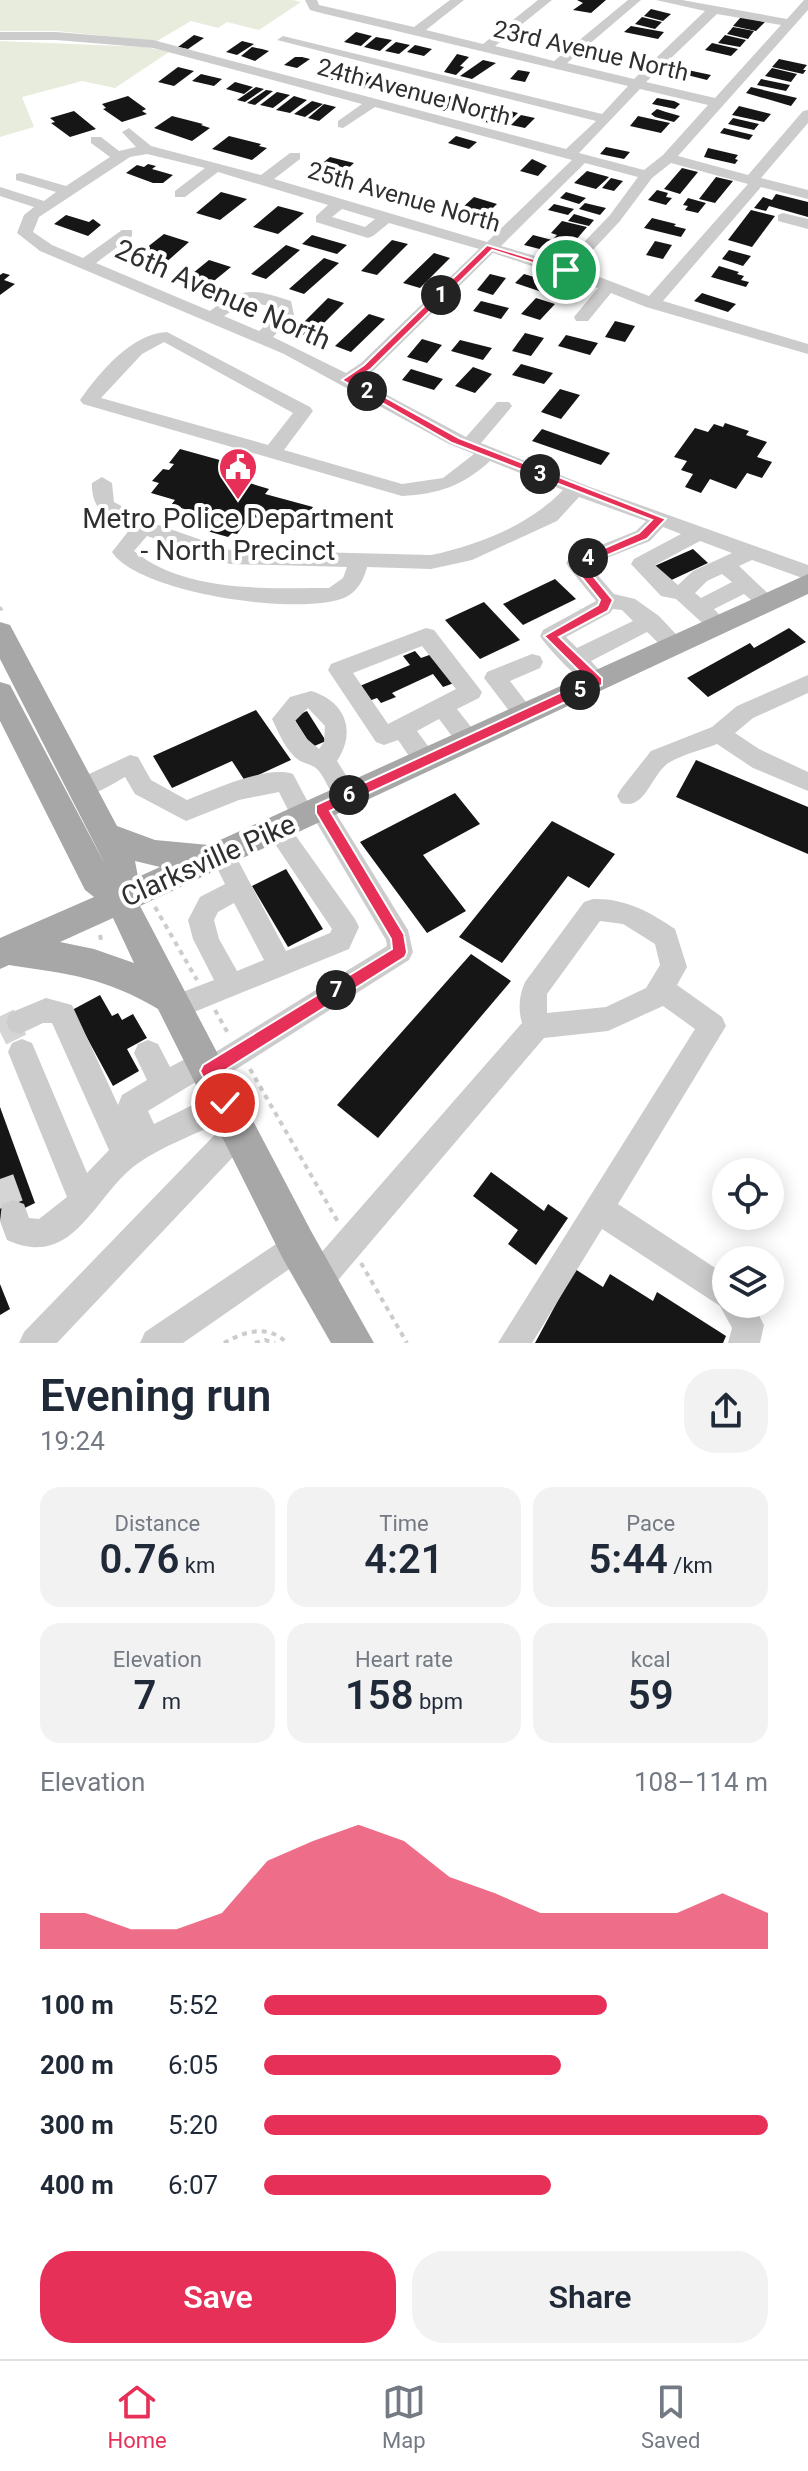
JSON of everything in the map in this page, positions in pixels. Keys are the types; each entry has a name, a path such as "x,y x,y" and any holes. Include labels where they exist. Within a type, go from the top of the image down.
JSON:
{"main road":[{"name":"Clarksville Pike","path":"5,952 675,645 709,616 756,593 808,583"},
{"path":"0,632 123,868 132,894 185,1001 297,1245 354,1343"},
{"path":"0,693 96,880 132,894"},
{"path":"106,835 134,848 179,857 217,856"},
{"path":"5,952 93,961 185,1001"}],"street":[{"path":"416,32 458,0"},
{"path":"485,48 546,0"},
{"path":"557,65 635,0"},
{"path":"662,0 790,23"},
{"path":"566,270 615,218 647,175 668,158 808,3"},
{"name":"23rd Avenue North","path":"313,4 416,32 717,103"},
{"path":"347,380 367,367 490,247 574,157 635,85 714,10"},
{"name":"24th Avenue North","path":"0,36 56,36 153,44 647,175"},
{"path":"283,40 605,119"},
{"path":"343,124 372,103"},
{"path":"652,303 808,114"},
{"path":"129,132 147,150"},
{"path":"96,140 118,157"},
{"path":"0,191 45,206 118,157 147,150"},
{"name":"25th Avenue North","path":"147,150 169,153 490,247 566,270 652,303 808,349"},
{"path":"264,180 295,156"},
{"path":"668,158 808,195"},
{"path":"180,194 216,167"},
{"path":"21,177 67,191"},
{"path":"339,203 321,219 368,233 387,216"},
{"name":"26th Avenue North","path":"45,206 27,222 25,233 46,248 261,338 478,449 808,573"},
{"path":"783,218 808,224"},
{"path":"85,264 127,233"},
{"path":"582,317 608,286"},
{"path":"212,317 247,294 285,305 286,315 261,338"},
{"path":"273,452 304,411 167,337 146,340 89,400 402,490 435,488 461,478 503,406"},
{"path":"102,483 100,493 109,509 204,552 230,557 431,562 465,555 550,516 576,488"},
{"path":"660,519 643,536 576,563 607,600 628,604 675,645"},
{"path":"144,526 122,552 129,559 160,574 210,589 330,595 348,587 355,578 358,561"},
{"path":"699,533 641,564 668,591 682,593 709,616"},
{"path":"682,593 700,576 751,552"},
{"path":"725,565 756,593"},
{"path":"598,681 551,636 603,608 607,600"},
{"path":"573,660 651,621"},
{"path":"426,636 471,692 402,728 384,736 339,670 426,636"},
{"path":"525,715 495,678 532,662"},
{"path":"629,796 659,757 720,733 745,712 808,683"},
{"path":"442,707 470,741"},
{"path":"402,728 427,761"},
{"path":"720,733 751,758 808,782"},
{"path":"185,1001 340,941 344,936 346,927 303,865 324,760"},
{"path":"35,1343 223,1083 400,952 399,938 312,813 285,781 236,791 186,811 143,787 130,764 82,788"},
{"path":"217,856 240,889 280,965"},
{"path":"231,985 203,933 201,922 203,911 214,901 240,889"},
{"path":"317,1281 537,1026 608,1019 655,997 674,967 666,937 636,917 612,909 593,910 534,991 533,1015 537,1026"},
{"path":"514,1343 712,1026 660,988"},
{"path":"20,1022 45,1010 58,1010 62,1014 136,1149"},
{"path":"22,1052 83,1200"},
{"path":"148,1053 164,1085"},
{"path":"136,1149 132,1105 164,1085 223,1083"},
{"path":"13,1215 18,1229 29,1235 47,1232 136,1149 206,1116 223,1083"},
{"path":"598,1209 712,1284"},
{"path":"156,1343 297,1245"},
{"path":"744,1318 748,1325 744,1343"}],"path":[{"path":"132,894 223,1083 350,1243 407,1343"},
{"path":"100,935 101,940 105,939"},
{"path":"253,1331 256,1343 265,1340 275,1343"},
{"path":"224,1343 253,1331 273,1332 287,1343"}],"green space":[{"path":"0,0 301,2 259,30 227,22 218,28 191,21 157,41 56,31 0,31"},
{"path":"0,41 145,47 169,52 115,88 82,81 22,97 34,127 0,137"}],"building":[{"path":"577,0 606,0 591,13 573,10 583,3"},
{"path":"651,9 671,14 663,21 644,16"},
{"path":"642,17 662,22 655,29 635,24"},
{"path":"741,17 765,22 756,31 733,26"},
{"path":"631,26 664,32 658,39 624,32"},
{"path":"733,27 754,31 748,39 727,34"},
{"path":"356,32 372,36 361,46 344,42"},
{"path":"194,35 204,38 188,49 178,47"},
{"path":"725,35 746,40 740,47 718,43"},
{"path":"376,37 392,40 380,51 364,47"},
{"path":"242,41 254,44 237,55 226,52"},
{"path":"396,42 410,45 399,54 385,51"},
{"path":"712,43 738,49 731,56 705,50"},
{"path":"415,45 432,49 424,56 407,52"},
{"path":"252,47 269,51 255,61 241,56"},
{"path":"457,54 469,57 460,66 464,67 456,75 444,72"},
{"path":"295,57 310,59 297,68 284,65"},
{"path":"779,59 807,65 803,70 806,70 803,74 772,67"},
{"path":"483,60 496,63 472,79 460,76"},
{"path":"335,66 351,69 332,80 321,78"},
{"path":"178,67 194,71 174,86 158,82"},
{"path":"772,68 797,74 791,82 765,76"},
{"path":"356,69 369,73 353,86 339,82"},
{"path":"683,69 711,75 707,80 679,73"},
{"path":"518,70 530,72 525,82 510,79"},
{"path":"201,74 222,79 214,86 192,81"},
{"path":"370,76 383,79 371,90 358,87"},
{"path":"761,79 790,85 786,91 757,85"},
{"path":"235,82 253,87 244,94 226,89"},
{"path":"256,87 264,89 245,102 237,100"},
{"path":"751,87 797,98 791,106 746,93"},
{"path":"266,90 273,91 255,105 247,103"},
{"path":"277,92 290,95 273,108 260,105"},
{"path":"436,93 445,95 430,107 420,105"},
{"path":"128,96 146,109 142,111 147,114 122,122 103,109 106,108 102,104"},
{"path":"294,96 307,100 290,113 276,110"},
{"path":"450,96 459,99 444,111 435,108"},
{"path":"657,98 680,104 675,109 652,104"},
{"path":"312,101 323,104 305,117 294,114"},
{"path":"324,104 336,107 319,121 308,118"},
{"path":"739,106 771,114 764,122 732,115"},
{"path":"499,108 508,110 494,124 485,122"},
{"path":"657,109 680,116 674,122 655,117 651,114"},
{"path":"74,111 96,129 70,137 51,123 55,122 50,118"},
{"path":"510,111 518,113 503,127 495,125"},
{"path":"521,115 535,118 525,128 511,125"},
{"path":"172,116 210,128 192,141 154,128"},
{"path":"638,116 670,123 661,133 630,126"},
{"path":"733,118 759,124 754,130 728,124"},
{"path":"724,128 753,135 749,140 720,133"},
{"path":"229,136 267,148 252,160 212,149"},
{"path":"456,136 477,142 469,149 448,143"},
{"path":"606,147 630,152 624,159 600,154"},
{"path":"708,148 738,155 735,159 738,160 735,164 704,157"},
{"path":"330,157 354,163 333,182 307,176"},
{"path":"532,159 547,166 538,176 520,171"},
{"path":"148,164 156,166 152,169 173,175 163,183 153,183 126,173 137,165 144,167"},
{"path":"682,168 698,172 680,194 664,189"},
{"path":"587,171 609,177 596,189 574,183"},
{"path":"716,177 733,181 715,203 699,199"},
{"path":"611,178 623,181 614,191 602,188"},
{"path":"657,190 668,193 666,197 672,198 666,205 648,200"},
{"path":"221,192 247,199 220,220 196,213"},
{"path":"566,192 586,198 579,204 560,198"},
{"path":"776,194 808,202 808,217 769,206 766,211 754,208 763,197 772,200"},
{"path":"474,197 497,204 476,224 452,217"},
{"path":"688,198 706,203 698,213 685,210 688,206 683,205"},
{"path":"585,203 606,208 600,215 579,209"},
{"path":"554,204 574,209 568,215 548,210"},
{"path":"278,206 304,213 278,234 253,227"},
{"path":"751,210 775,216 752,247 728,240"},
{"path":"574,214 594,220 589,226 568,221"},
{"path":"66,215 89,222 93,219 101,225 88,236 54,224"},
{"path":"652,218 686,229 681,237 644,228"},
{"path":"562,221 587,227 563,255 524,245 533,235 552,240 557,235 551,233"},
{"path":"164,234 189,242 163,265 136,256"},
{"path":"312,235 347,245 337,254 302,244"},
{"path":"392,240 408,244 377,275 361,271"},
{"path":"655,241 672,245 663,259 646,255"},
{"path":"286,245 300,250 266,279 251,274"},
{"path":"729,250 751,256 743,266 722,259"},
{"path":"434,253 450,258 420,288 403,283"},
{"path":"324,258 339,263 304,294 289,289"},
{"path":"209,260 231,267 204,289 182,282"},
{"path":"719,266 739,272 737,274 744,276 741,280 749,282 746,287 711,277"},
{"path":"490,274 506,278 493,295 477,290"},
{"path":"524,274 551,282 542,292 515,283"},
{"path":"0,275 10,275 4,280 15,284 0,295"},
{"path":"702,293 736,304 728,312 694,301"},
{"path":"328,298 344,303 310,337 294,332"},
{"path":"536,298 555,304 540,320 521,314"},
{"path":"481,301 509,308 501,319 473,311"},
{"path":"369,314 385,319 351,352 335,346"},
{"path":"615,321 635,326 625,342 605,337"},
{"path":"525,333 544,338 531,356 512,351"},
{"path":"566,335 598,343 590,355 558,346"},
{"path":"422,339 442,345 427,363 407,357"},
{"path":"460,340 492,348 483,360 451,351"},
{"path":"521,364 553,373 544,384 512,375"},
{"path":"473,367 492,374 475,393 455,386"},
{"path":"411,369 443,379 434,390 402,380"},
{"path":"560,389 580,395 561,419 541,412"},
{"path":"725,423 749,431 746,435 767,442 757,457 772,462 762,478 747,473 736,489 710,479 701,493 685,487 693,474 681,470 687,461 674,457 695,428 708,432 714,424 723,427"},
{"path":"542,429 610,453 601,465 532,441"},
{"path":"180,449 245,467 236,479 269,489 265,494 313,507 297,530 250,516 237,534 232,533 228,537 207,531 210,527 206,525 217,512 199,506 194,512 171,505 175,500 151,493 159,483 152,481 163,469 169,470 174,464 169,463"},
{"path":"693,549 708,563 665,583 650,568"},
{"path":"555,579 576,599 523,625 503,604"},
{"path":"484,602 520,640 480,659 445,620"},
{"path":"789,628 806,642 708,697 687,678 750,643 754,648"},
{"path":"415,651 421,658 432,654 454,683 443,687 433,674 392,693 396,697 381,703 377,698 366,702 355,688 410,665 403,656"},
{"path":"256,710 291,760 245,781 232,761 172,788 153,756"},
{"path":"307,711 326,741 312,747 293,717"},
{"path":"696,760 808,807 808,854 676,797"},
{"path":"455,793 480,824 423,855 466,911 427,933 360,842"},
{"path":"552,821 615,854 589,888 568,876 502,963 459,937"},
{"path":"286,869 323,929 288,947 252,886"},
{"path":"471,954 511,981 378,1138 337,1105"},
{"path":"100,995 112,1016 118,1013 122,1020 133,1014 147,1038 127,1049 139,1071 113,1086 72,1010"},
{"path":"0,1107 35,1203 0,1220"},
{"path":"491,1172 544,1211 548,1204 568,1218 536,1265 508,1244 518,1230 473,1196"},
{"path":"575,1269 603,1287 610,1274 653,1301 657,1292 726,1336 723,1343 535,1343"},
{"path":"0,1284 10,1309 0,1315"}],"tunnel":[{"path":"0,1032 20,1022"},
{"path":"0,1179 13,1215"}],"place":[{"name":"Metro Police Department - North Precinct","path":"238,501"}],"route":[{"path":"225,1103 209,1071 400,952 399,938 321,809 598,681 576,664 551,636 603,608 607,600 576,563 643,536 660,519 456,440 347,380 367,367 490,247 566,270"}]}
